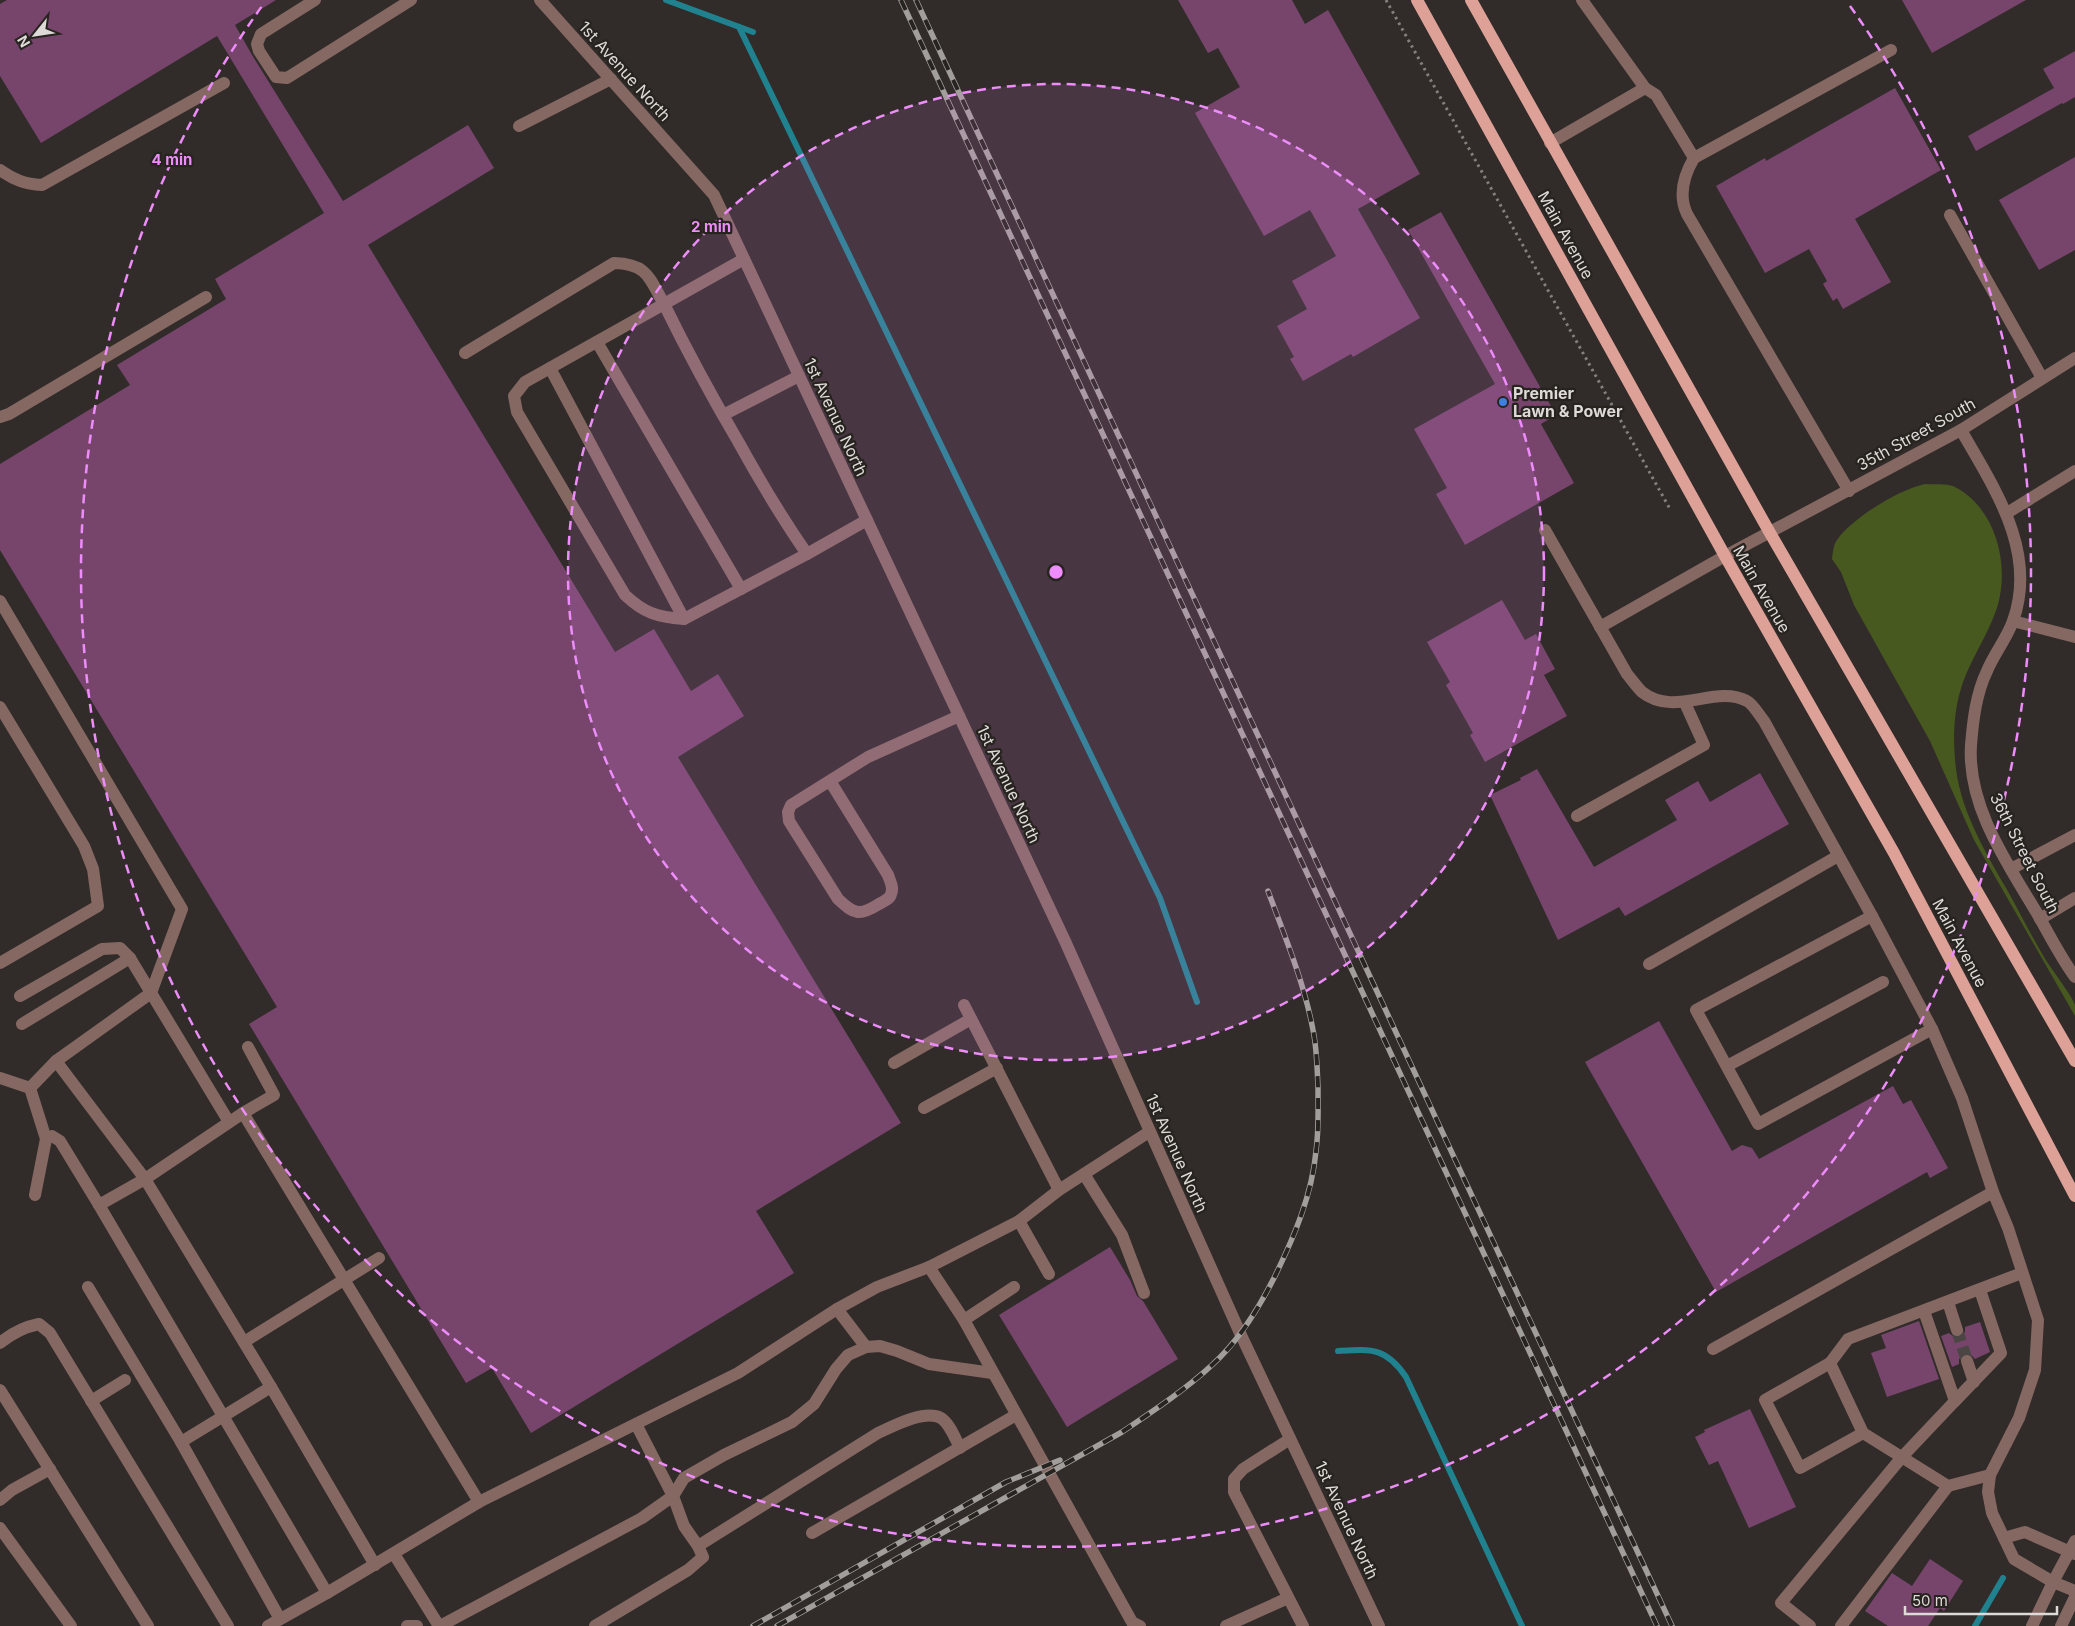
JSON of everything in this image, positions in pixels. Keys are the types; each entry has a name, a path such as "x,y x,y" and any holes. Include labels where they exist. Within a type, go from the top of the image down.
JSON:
{"main road":[{"name":"Main Avenue","path":"1417,0 1725,556 1894,853 2075,1196"},
{"name":"Main Avenue","path":"1471,0 1770,533 2075,1061"}],"street":[{"path":"315,0 261,34 257,44 259,51 276,77 288,78 411,0"},
{"name":"1st Avenue North","path":"540,0 714,195 1065,941 1240,1333 1379,1626"},
{"path":"1582,0 1645,88 1656,95 1694,158"},
{"path":"1849,491 1682,202 1685,174 1694,158 1891,50"},
{"path":"519,126 611,79"},
{"path":"0,170 12,180 42,185 224,83"},
{"path":"1550,143 1645,88"},
{"path":"1950,215 2042,378"},
{"path":"744,259 698,283 526,382 514,396 517,412 625,595 639,608 661,617 684,619 867,520"},
{"path":"465,353 614,263 628,263 644,270 664,304 690,358 782,518 807,554"},
{"path":"0,417 9,414 206,297"},
{"path":"596,342 741,589"},
{"name":"35th Street South","path":"1600,627 1725,556 1961,430 2075,358"},
{"path":"550,368 684,619"},
{"path":"723,415 799,376"},
{"name":"36th Street South","path":"1961,430 2007,513 2015,536 2020,560 2019,593 2013,621 1986,672 1975,704 1971,746 1972,779 1982,812 2040,919 2075,977"},
{"path":"2007,513 2075,471"},
{"path":"1545,530 1627,674 1643,692 1662,701 1685,703 1727,695 1748,701 1764,722 1932,1028 1962,1098 2038,1320 2035,1370 2019,1418 1990,1474 1988,1492 1992,1513 2014,1559 2053,1582 2075,1591"},
{"path":"0,601 182,909 151,993 56,1061 30,1088"},
{"path":"2013,621 2075,637"},
{"path":"1577,816 1704,745 1685,703"},
{"path":"0,707 84,846 93,869 98,906 0,963"},
{"path":"830,781 888,875 891,884 892,892 890,897 865,913 848,908 838,899 789,821 788,812 791,806 830,781 868,757 959,716"},
{"path":"2012,869 2075,835"},
{"path":"1649,964 1838,856"},
{"path":"2040,919 2075,898"},
{"path":"1872,916 1696,1010 1758,1124 1932,1028"},
{"path":"20,996 102,949 120,948 130,958 229,1122"},
{"path":"22,1024 130,958"},
{"path":"1727,1066 1883,982"},
{"path":"964,1005 1059,1190"},
{"path":"894,1063 971,1019"},
{"path":"99,1205 145,1179 229,1122 274,1095 248,1047"},
{"path":"56,1061 145,1179 271,1387 375,1565"},
{"path":"924,1108 996,1068"},
{"path":"0,1078 30,1088"},
{"path":"30,1088 46,1140 35,1195"},
{"path":"243,1113 479,1502"},
{"path":"268,1626 326,1594 479,1502 738,1372 837,1309 877,1287 928,1267 1019,1221 1059,1190 1149,1132"},
{"path":"46,1140 52,1136 60,1141 224,1416 326,1594"},
{"path":"1084,1174 1122,1235 1144,1293"},
{"path":"1713,1349 1994,1192"},
{"path":"1019,1221 1049,1274"},
{"path":"244,1342 379,1258"},
{"path":"928,1267 964,1320 1132,1622 1140,1626"},
{"path":"1864,1433 1800,1468 1765,1400 1830,1363 1848,1339 2022,1273"},
{"path":"88,1287 181,1442 280,1619"},
{"path":"964,1320 1014,1287"},
{"path":"1810,1626 1781,1603 1902,1456 2001,1353 1980,1290"},
{"path":"1948,1302 1957,1330"},
{"path":"837,1309 866,1347"},
{"path":"1924,1311 1955,1401"},
{"path":"0,1343 12,1333 29,1326 39,1324 50,1333 228,1626"},
{"path":"394,1554 440,1626 642,1518 673,1496 684,1478 724,1455 792,1422 814,1404 836,1369 848,1355 866,1347 880,1346 929,1364 992,1373"},
{"path":"1967,1362 1974,1382"},
{"path":"1830,1363 1864,1433 1948,1486"},
{"path":"91,1400 125,1380"},
{"path":"181,1442 271,1387"},
{"path":"0,1390 148,1626"},
{"path":"812,1533 1016,1415"},
{"path":"698,1546 878,1433 910,1419 927,1416 940,1418 952,1432 960,1448"},
{"path":"595,1626 699,1562 703,1557 684,1526 673,1496 636,1424"},
{"path":"1290,1439 1243,1469 1234,1479 1234,1492 1303,1626"},
{"path":"0,1500 12,1490 50,1469"},
{"path":"1841,1626 1948,1486 1990,1474"},
{"path":"0,1528 72,1626"},
{"path":"2004,1538 2025,1532 2073,1549 2053,1582 2032,1626"},
{"path":"2061,1626 2075,1597"},
{"path":"1226,1626 1288,1598"},
{"path":"407,1626 417,1626"}],"path":[{"path":"1386,0 1670,509"}],"green space":[{"path":"1925,484 1952,486 1970,497 1982,511 1998,544 2002,581 1999,599 1990,626 1963,682 1956,708 1954,743 1957,776 1966,810 1973,826 2044,957 2073,1000 2075,1016 1974,840 1930,741 1854,605 1841,572 1832,559 1836,542 1844,531 1865,514 1890,498"}],"building":[{"path":"7,0 276,0 235,25 343,201 468,125 494,168 368,245 615,652 654,629 691,691 718,674 744,716 678,757 901,1123 756,1211 794,1273 531,1433 492,1368 466,1383 249,1024 277,1007 0,550 0,464 130,385 117,365 226,299 215,279 324,213 217,36 41,143 0,76 0,4"},
{"path":"1178,0 1292,0 1305,24 1328,10 1420,174 1358,209 1420,318 1353,357 1351,354 1303,381 1290,359 1294,357 1277,326 1307,309 1292,281 1336,256 1310,210 1264,236 1195,113 1240,87 1218,48 1208,53"},
{"path":"1902,0 2026,0 1932,53"},
{"path":"2075,51 2075,97 1976,151 1968,136 2054,88 2043,69"},
{"path":"1895,88 1941,170 1855,219 1891,282 1843,309 1837,298 1833,301 1823,284 1827,281 1809,249 1765,273 1716,186 1765,158 1766,161"},
{"path":"2075,157 2075,250 2039,270 1999,200"},
{"path":"1441,212 1556,415 1541,424 1574,483 1465,545 1436,494 1447,488 1414,429 1495,384 1408,230"},
{"path":"1502,600 1525,640 1536,634 1555,669 1544,675 1567,716 1485,762 1470,735 1473,733 1446,685 1450,682 1427,642"},
{"path":"1537,769 1594,867 1677,820 1665,800 1698,781 1710,802 1760,773 1789,824 1625,916 1619,907 1558,940 1490,795 1521,780 1520,778"},
{"path":"1659,1021 1732,1151 1742,1145 1752,1148 1759,1159 1893,1086 1903,1104 1911,1100 1948,1168 1930,1178 1927,1172 1716,1292 1585,1062"},
{"path":"1110,1247 1130,1280 1137,1296 1143,1301 1178,1359 1067,1427 999,1315"},
{"path":"1919,1321 1939,1379 1887,1397 1871,1353 1886,1348 1881,1335"},
{"path":"1980,1322 1990,1352 1975,1359 1969,1353 1964,1354 1959,1359 1959,1364 1952,1367 1941,1336 1949,1333 1955,1338 1960,1338 1965,1332 1965,1327"},
{"path":"1750,1409 1796,1507 1749,1528 1718,1461 1709,1465 1695,1437 1705,1432 1704,1430"},
{"path":"1930,1559 1963,1581 1944,1611 1940,1608 1928,1626 1888,1626 1865,1611 1892,1573 1912,1586"}],"waterway":[{"path":"666,0 753,32"},
{"path":"739,27 1160,898 1197,1002"},
{"path":"1338,1351 1369,1350 1377,1352 1392,1360 1406,1377 1522,1626"},
{"path":"1975,1626 2003,1578"}],"tunnel":[{"path":"1957,1330 1967,1361"}],"railway":[{"path":"901,0 1657,1626"},
{"path":"916,0 1672,1626"},
{"path":"777,1626 1122,1432 1202,1374 1222,1356 1248,1324 1275,1276 1301,1215 1311,1184 1318,1135 1318,1087 1313,1030 1299,977 1268,891"},
{"path":"753,1626 1006,1482 1060,1460"}],"place":[{"name":"Premier Lawn & Power","path":"1503,402"}]}
